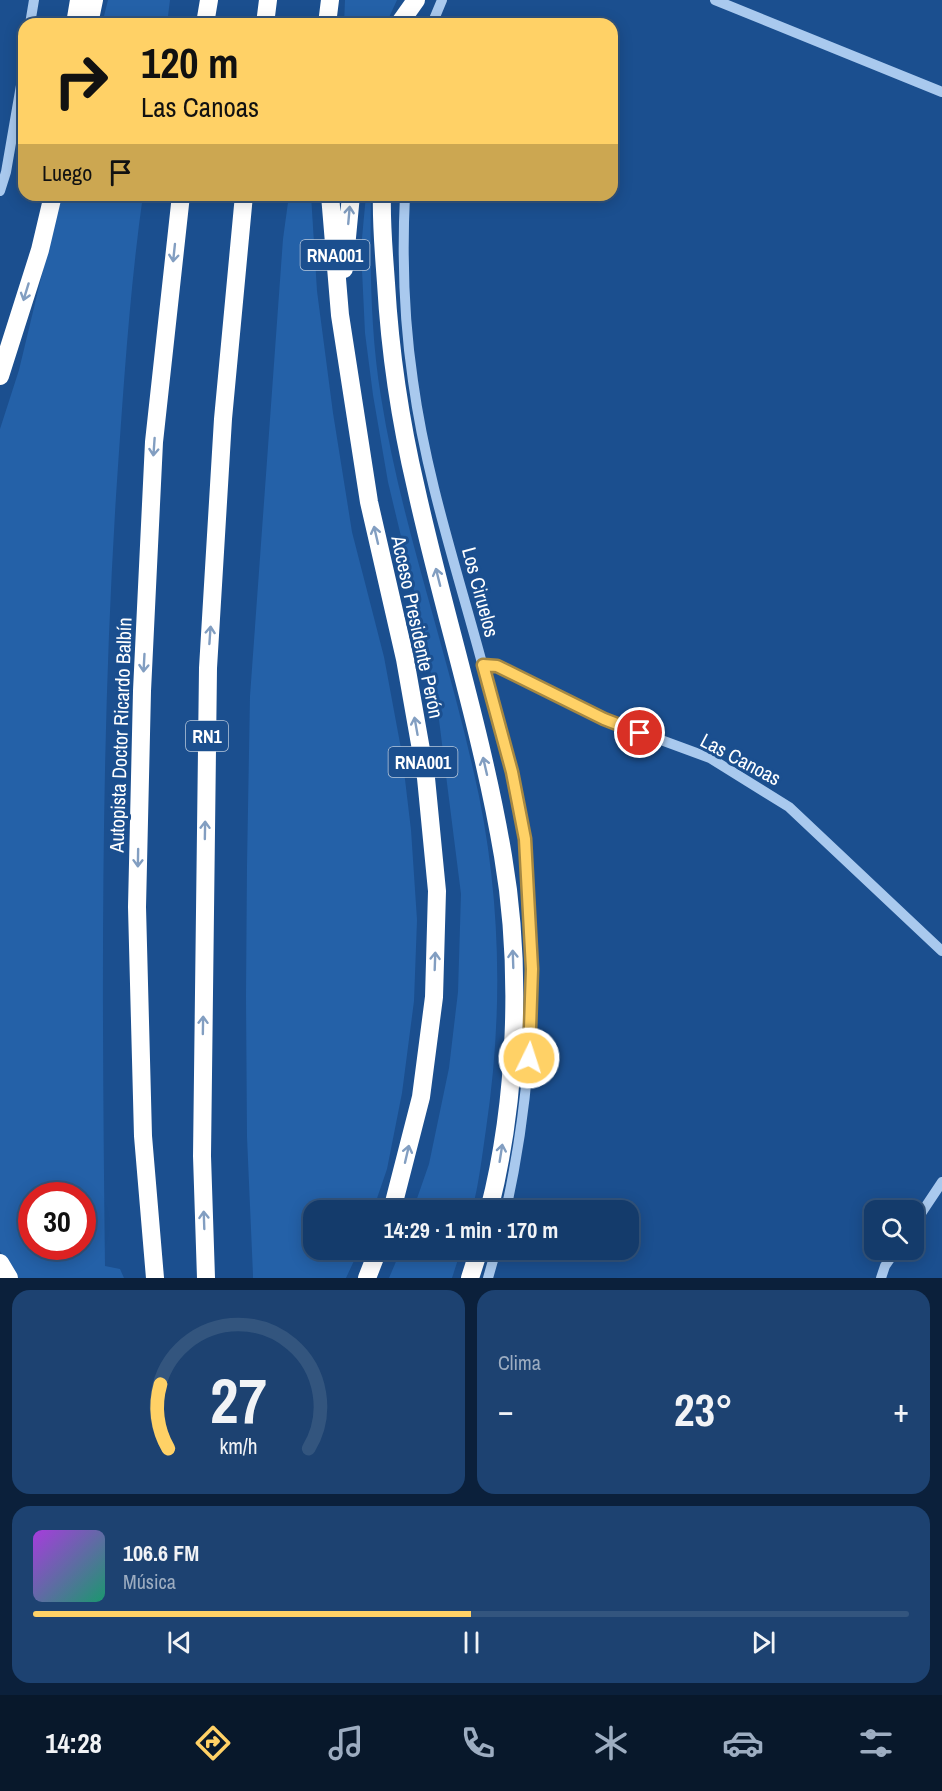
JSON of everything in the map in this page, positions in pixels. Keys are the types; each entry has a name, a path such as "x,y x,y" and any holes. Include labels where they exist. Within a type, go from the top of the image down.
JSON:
{"highway":[{"path":"76,18 79,0"},
{"path":"90,18 94,0"},
{"path":"206,18 209,0"},
{"path":"266,18 268,0"},
{"path":"328,18 330,0"},
{"path":"0,376 40,250 50,201"},
{"name":"Autopista Doctor Ricardo Balbín","path":"155,1278 143,1136 137,907 142,691 154,442 180,201"},
{"name":"RN1","path":"206,1278 202,1144 208,668 224,418 243,201"},
{"name":"Acceso Presidente Perón","path":"330,201 340,315 369,502 405,659 424,767 437,891 434,998 421,1097 395,1200"},
{"path":"340,315 350,201"},
{"path":"382,201 388,311 400,410 416,488 494,804 509,903 513,986 510,1083 498,1172 491,1200"},
{"path":"367,1278 374,1260"},
{"path":"470,1278 476,1260"},
{"path":"0,1263 9,1278"}],"street":[{"path":"31,18 34,0"},
{"path":"434,18 442,0"},
{"path":"715,0 942,92"},
{"path":"0,191 6,172 18,103"},
{"name":"Los Ciruelos","path":"405,201 404,276 413,383 432,482 512,772 525,839 532,957 531,1034 525,1106 508,1200"},
{"name":"Las Canoas","path":"483,665 497,666 604,719 710,758 744,778 789,807 942,951"},
{"path":"924,1209 942,1182"},
{"path":"488,1278 493,1260"},
{"path":"881,1278 889,1260"}],"shaded area":[{"path":"108,0 170,0 168,18 104,18"},
{"path":"345,0 397,0 389,18 344,18"},
{"path":"60,201 142,201 130,307 116,496 105,784 103,977 105,1266 120,1269 124,1278 17,1278 0,1251 0,429 19,370"},
{"path":"288,201 311,201 317,291 333,413 352,532 384,657 402,754 411,830 417,920 414,1001 402,1093 387,1169 376,1200 303,1200 303,1260 354,1260 346,1278 253,1278 247,1137 246,996 250,696 283,239"},
{"path":"365,201 371,201 373,321 381,397 400,491 473,769 482,813 494,903 497,948 496,1039 486,1129 474,1200 416,1200 429,1164 449,1068 458,992 461,894 437,704 416,599 388,482 365,333 361,249"},
{"path":"397,1260 458,1260 452,1278 389,1278"}],"route":[{"path":"529,1058 532,969 525,839 517,791 483,665 497,666 604,719 640,733"}]}
